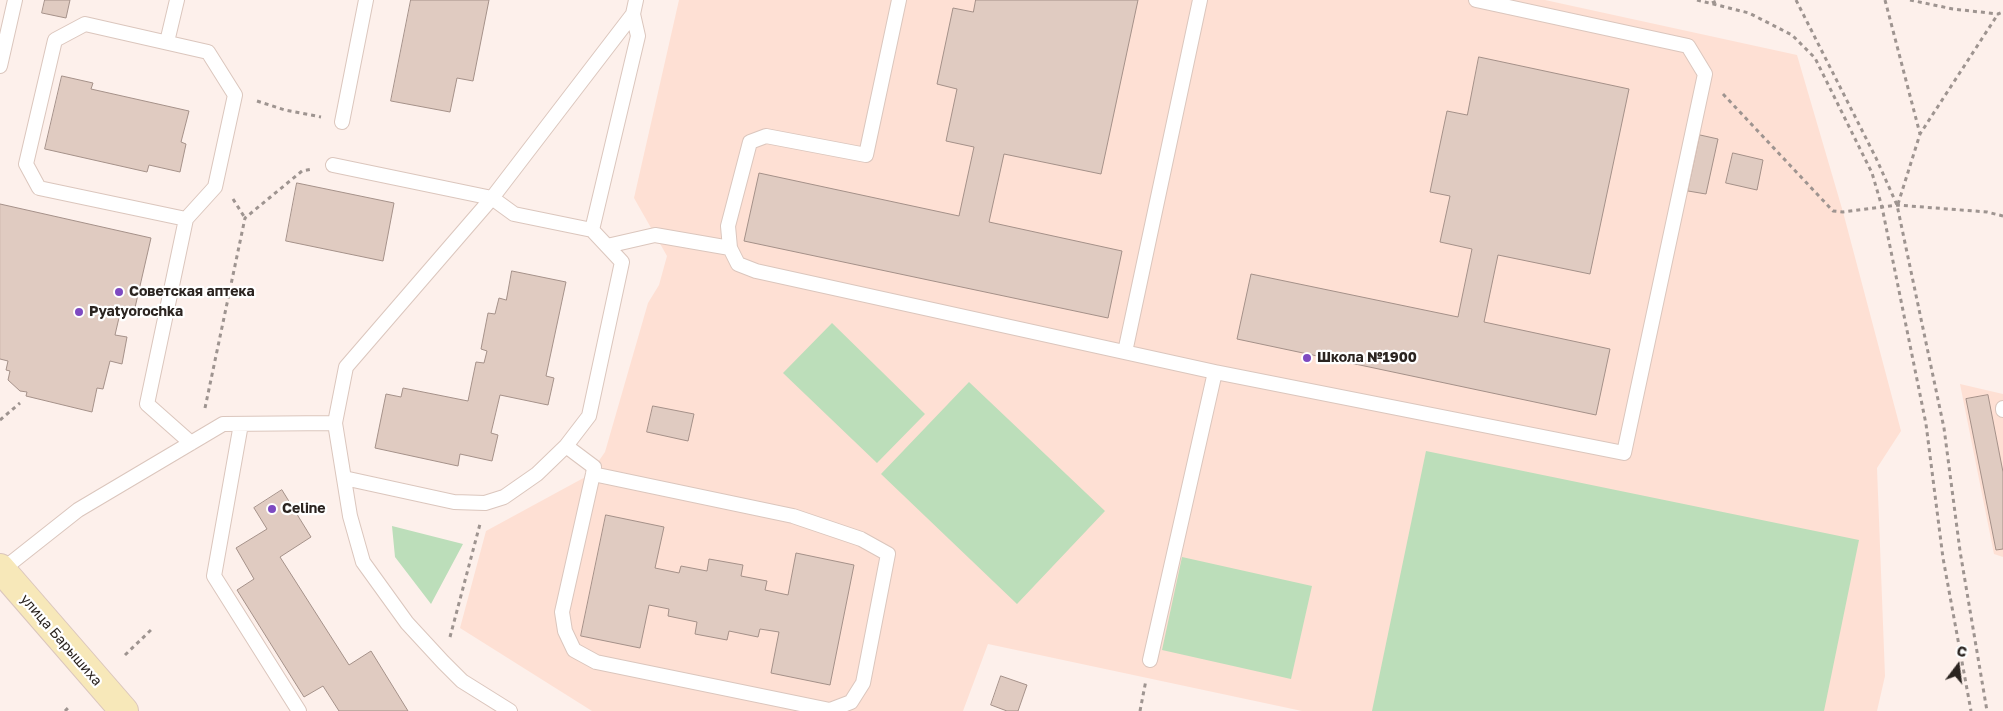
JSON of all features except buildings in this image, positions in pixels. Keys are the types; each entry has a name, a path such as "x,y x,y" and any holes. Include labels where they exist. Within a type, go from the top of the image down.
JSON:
{"main road":[{"name":"улица Барышиха","path":"1,569 124,711"}],"lane":[{"path":"0,66 15,0"},
{"path":"167,42 177,0"},
{"path":"342,122 366,0"},
{"path":"592,230 638,36 633,14 636,0"},
{"path":"899,0 866,155 766,136 750,142 728,226 730,248 738,264 756,271 1215,372 1624,453 1705,74 1688,46 1476,0"},
{"path":"1124,352 1200,0"},
{"path":"510,711 462,681 407,623 363,562 350,516 335,423 346,367 492,198 633,14"},
{"path":"186,219 39,188 26,164 54,40 85,24 208,52 235,95 215,187 186,219 147,404 191,443"},
{"path":"333,165 492,198 514,214 592,230 622,262 589,416 566,446 537,474 504,497 485,503 454,502 344,478"},
{"path":"607,246 655,235 730,248"},
{"path":"1150,660 1215,372"},
{"path":"1,569 78,510 223,424 335,423"},
{"path":"241,424 214,576 299,711"},
{"path":"566,446 594,467 592,474 562,612 564,631 574,650 596,662 830,710 852,702 863,683 888,554 861,539 794,516 592,474"}],"path":[{"path":"1697,0 1749,13 1792,35 1814,58 1872,174 1882,207 1926,424 1943,558 1972,711"},
{"path":"1711,4 1719,0"},
{"path":"1796,0 1897,205 1944,428 1960,550 1987,711"},
{"path":"1885,0 1920,134"},
{"path":"1910,0 1952,9 1998,14 2003,12"},
{"path":"1897,205 1920,134 1998,14"},
{"path":"1705,74 1833,211 1843,212 1897,205 1987,212 2003,216"},
{"path":"254,100 285,110"},
{"path":"215,428 204,410 245,218 302,171 333,165"},
{"path":"232,197 245,218"},
{"path":"0,420 20,403"},
{"path":"444,662 485,503"},
{"path":"125,655 154,628"},
{"path":"1140,711 1146,682"},
{"path":"65,711 70,706"}],"shaded area":[{"name":"Школа №1900","path":"679,0 1545,0 1797,55 1843,212 1901,431 1877,468 1885,676 1877,711 1302,711 988,644 963,711 592,711 460,628 486,531 589,475 605,452 648,303 659,285 667,256 634,198"},
{"path":"1960,384 2003,394 2003,557 1994,554"}],"green space":[{"path":"832,323 925,414 877,463 783,373"},
{"path":"969,382 1105,511 1017,604 881,474"},
{"path":"1426,451 1859,540 1824,711 1372,711"},
{"path":"392,526 463,544 431,604 395,557"},
{"path":"1182,557 1312,586 1291,679 1162,650"}],"place":[{"name":"Советская аптека","path":"119,292"},
{"name":"Pyatyorochka","path":"79,312"},
{"name":"Школа №1900","path":"1307,358"},
{"name":"Celine","path":"272,509"}]}
